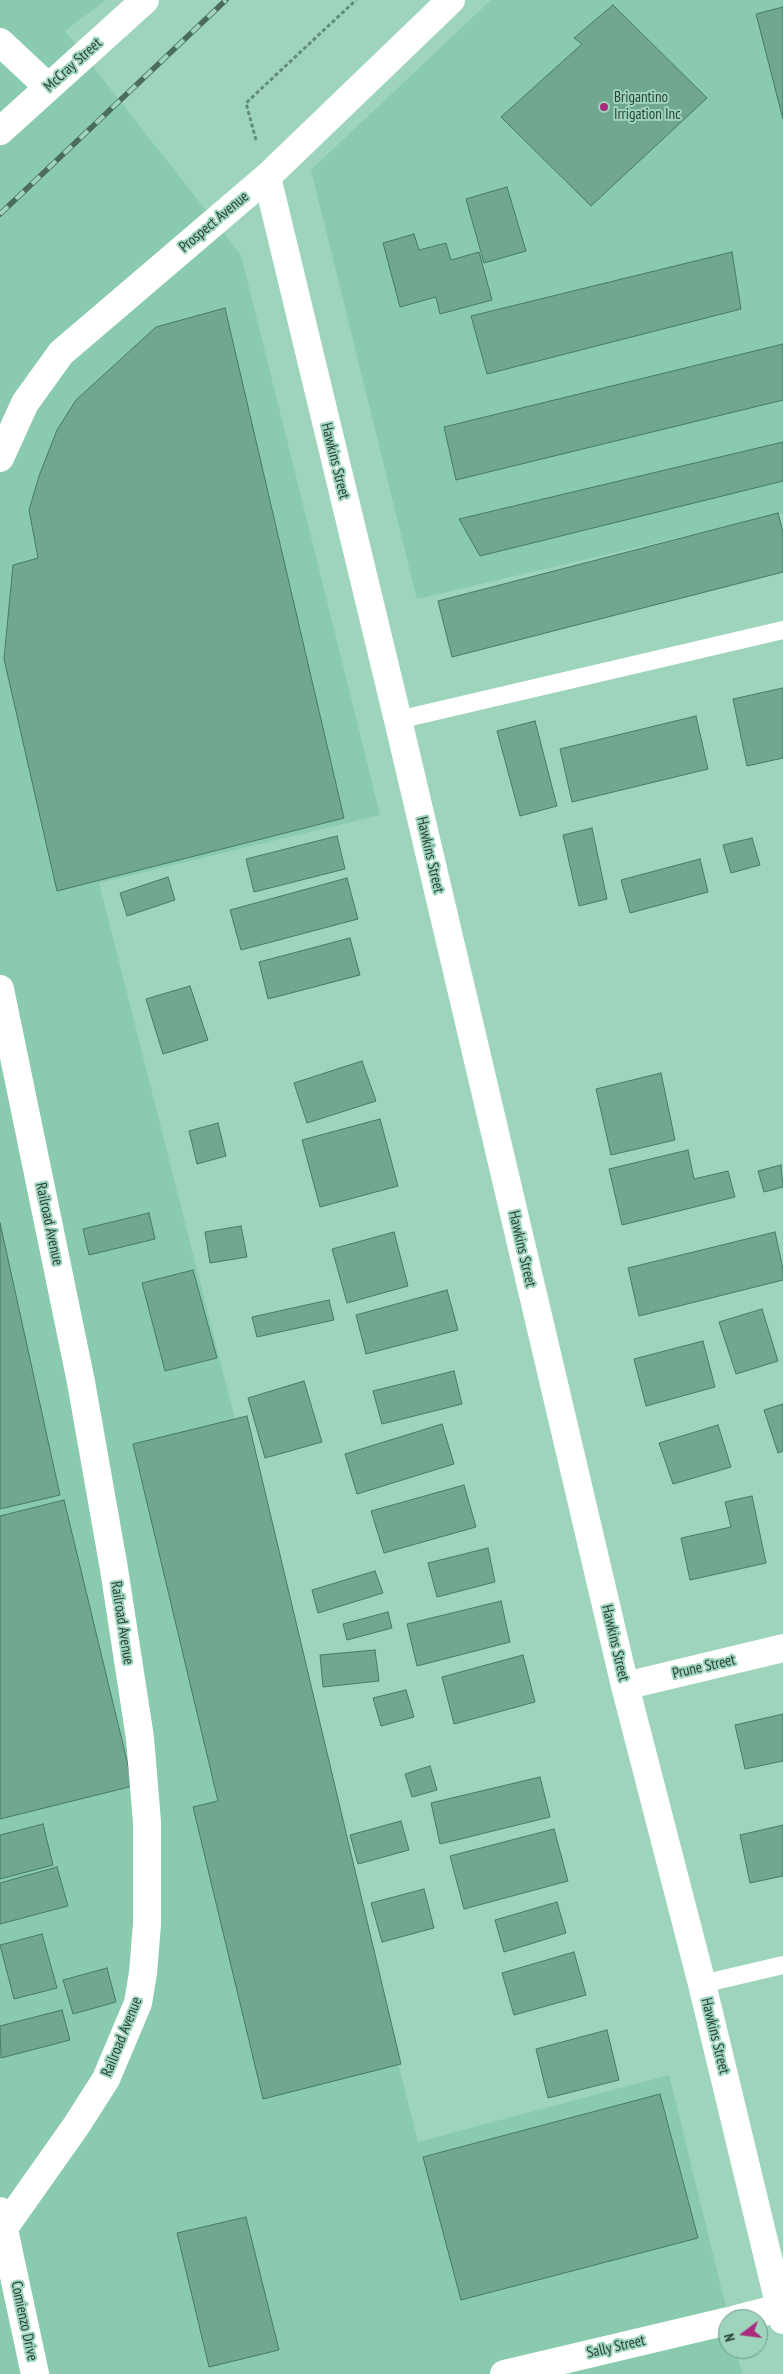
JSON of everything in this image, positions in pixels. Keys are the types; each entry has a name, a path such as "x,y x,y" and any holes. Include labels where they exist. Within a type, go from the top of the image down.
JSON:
{"street":[{"name":"McCray Street","path":"0,131 145,0"},
{"name":"Prospect Avenue","path":"0,458 25,403 61,353 267,177 451,0"},
{"path":"0,42 48,87"},
{"name":"Hawkins Street","path":"267,177 398,720 625,1686 702,1984 782,2312"},
{"name":"Railroad Avenue","path":"0,989 81,1382 114,1569 140,1738 147,1822 147,1906 143,1973 138,2002 106,2080 76,2126 2,2218"},
{"name":"Prune Street","path":"625,1686 783,1648"},
{"name":"Comienzo Drive","path":"2,2218 35,2374"},
{"path":"768,2314 782,2312"},
{"name":"Sally Street","path":"504,2374 718,2323"}],"lane":[{"path":"398,720 783,630"},
{"path":"702,1984 783,1965"}],"path":[{"path":"267,177 246,103 356,0"}],"shaded area":[{"path":"0,0 106,0 65,31 241,255 380,815 99,883 418,2142 669,2075 727,2309 718,2309 718,2359 738,2359 742,2374 0,2374"},
{"path":"491,0 783,0 783,513 417,599 311,170"}],"building":[{"name":"Brigantino Irrigation Inc","path":"613,5 707,98 591,206 501,117 582,44 574,38"},
{"path":"783,7 783,119 756,14"},
{"path":"507,187 526,251 484,263 466,199"},
{"path":"414,234 419,250 446,243 451,260 479,252 492,300 440,314 436,297 400,307 383,243"},
{"path":"732,252 741,309 487,374 471,316"},
{"path":"225,308 344,818 57,891 4,659 13,565 38,558 29,510 39,476 57,430 76,400 156,327"},
{"path":"783,344 783,400 456,480 444,427"},
{"path":"783,442 783,481 480,556 459,519"},
{"path":"778,513 783,532 783,572 452,657 438,601"},
{"path":"783,688 783,758 747,766 733,699"},
{"path":"696,716 708,769 572,802 560,749"},
{"path":"535,721 557,806 520,816 497,731"},
{"path":"592,828 607,899 579,906 563,835"},
{"path":"337,836 345,869 254,892 246,859"},
{"path":"752,838 760,865 731,873 723,845"},
{"path":"700,859 708,892 630,913 621,880"},
{"path":"168,877 175,900 127,916 120,893"},
{"path":"347,878 358,919 241,950 230,910"},
{"path":"350,938 360,975 268,999 259,962"},
{"path":"190,986 208,1040 163,1054 146,999"},
{"path":"362,1061 376,1101 307,1123 294,1083"},
{"path":"661,1073 675,1140 611,1155 596,1089"},
{"path":"380,1119 398,1186 320,1207 302,1140"},
{"path":"218,1123 226,1156 197,1164 189,1131"},
{"path":"688,1150 694,1179 728,1171 735,1197 622,1225 609,1169"},
{"path":"781,1165 783,1187 764,1192 758,1171"},
{"path":"149,1213 155,1239 89,1255 83,1229"},
{"path":"0,1223 60,1495 0,1509"},
{"path":"241,1226 247,1257 210,1263 205,1232"},
{"path":"394,1232 408,1286 347,1303 332,1249"},
{"path":"775,1232 783,1269 783,1280 639,1316 628,1268"},
{"path":"193,1270 217,1358 165,1371 142,1283"},
{"path":"447,1290 458,1330 366,1354 356,1315"},
{"path":"329,1300 334,1320 257,1337 252,1317"},
{"path":"762,1309 778,1361 736,1374 719,1322"},
{"path":"703,1341 715,1387 646,1406 634,1359"},
{"path":"454,1371 462,1404 382,1424 373,1391"},
{"path":"304,1381 322,1442 265,1458 248,1398"},
{"path":"783,1404 783,1451 778,1453 764,1410"},
{"path":"247,1416 401,2064 263,2099 193,1807 218,1801 133,1444"},
{"path":"442,1424 454,1464 357,1494 345,1454"},
{"path":"718,1425 731,1467 673,1484 659,1443"},
{"path":"464,1485 476,1527 384,1553 371,1511"},
{"path":"752,1496 766,1563 690,1580 681,1538 731,1527 725,1502"},
{"path":"64,1500 133,1786 0,1819 0,1516"},
{"path":"488,1548 495,1582 437,1597 428,1563"},
{"path":"375,1571 383,1593 318,1613 312,1590"},
{"path":"501,1601 510,1642 417,1666 407,1624"},
{"path":"388,1612 392,1628 347,1640 343,1624"},
{"path":"375,1650 379,1681 323,1687 320,1655"},
{"path":"523,1655 535,1702 454,1724 442,1677"},
{"path":"406,1690 414,1717 381,1726 373,1698"},
{"path":"783,1714 783,1761 745,1769 735,1725"},
{"path":"430,1766 437,1790 412,1797 405,1774"},
{"path":"540,1777 550,1817 440,1844 431,1803"},
{"path":"401,1821 409,1850 358,1864 350,1835"},
{"path":"43,1824 53,1865 0,1879 0,1835"},
{"path":"783,1825 783,1876 750,1883 740,1835"},
{"path":"554,1829 568,1881 464,1909 450,1856"},
{"path":"57,1867 68,1906 0,1924 0,1883"},
{"path":"424,1889 434,1928 382,1942 371,1903"},
{"path":"557,1902 566,1933 504,1952 495,1920"},
{"path":"42,1934 57,1988 14,1999 0,1945"},
{"path":"574,1952 586,1995 514,2015 502,1973"},
{"path":"107,1968 116,2002 73,2014 63,1980"},
{"path":"62,2010 70,2040 1,2058 0,2026"},
{"path":"607,2030 619,2080 548,2098 536,2049"},
{"path":"660,2094 698,2238 461,2300 423,2157"},
{"path":"246,2217 279,2350 209,2367 177,2233"}],"railway":[{"path":"0,214 226,0"}],"place":[{"name":"Brigantino Irrigation Inc","path":"604,107"}]}
